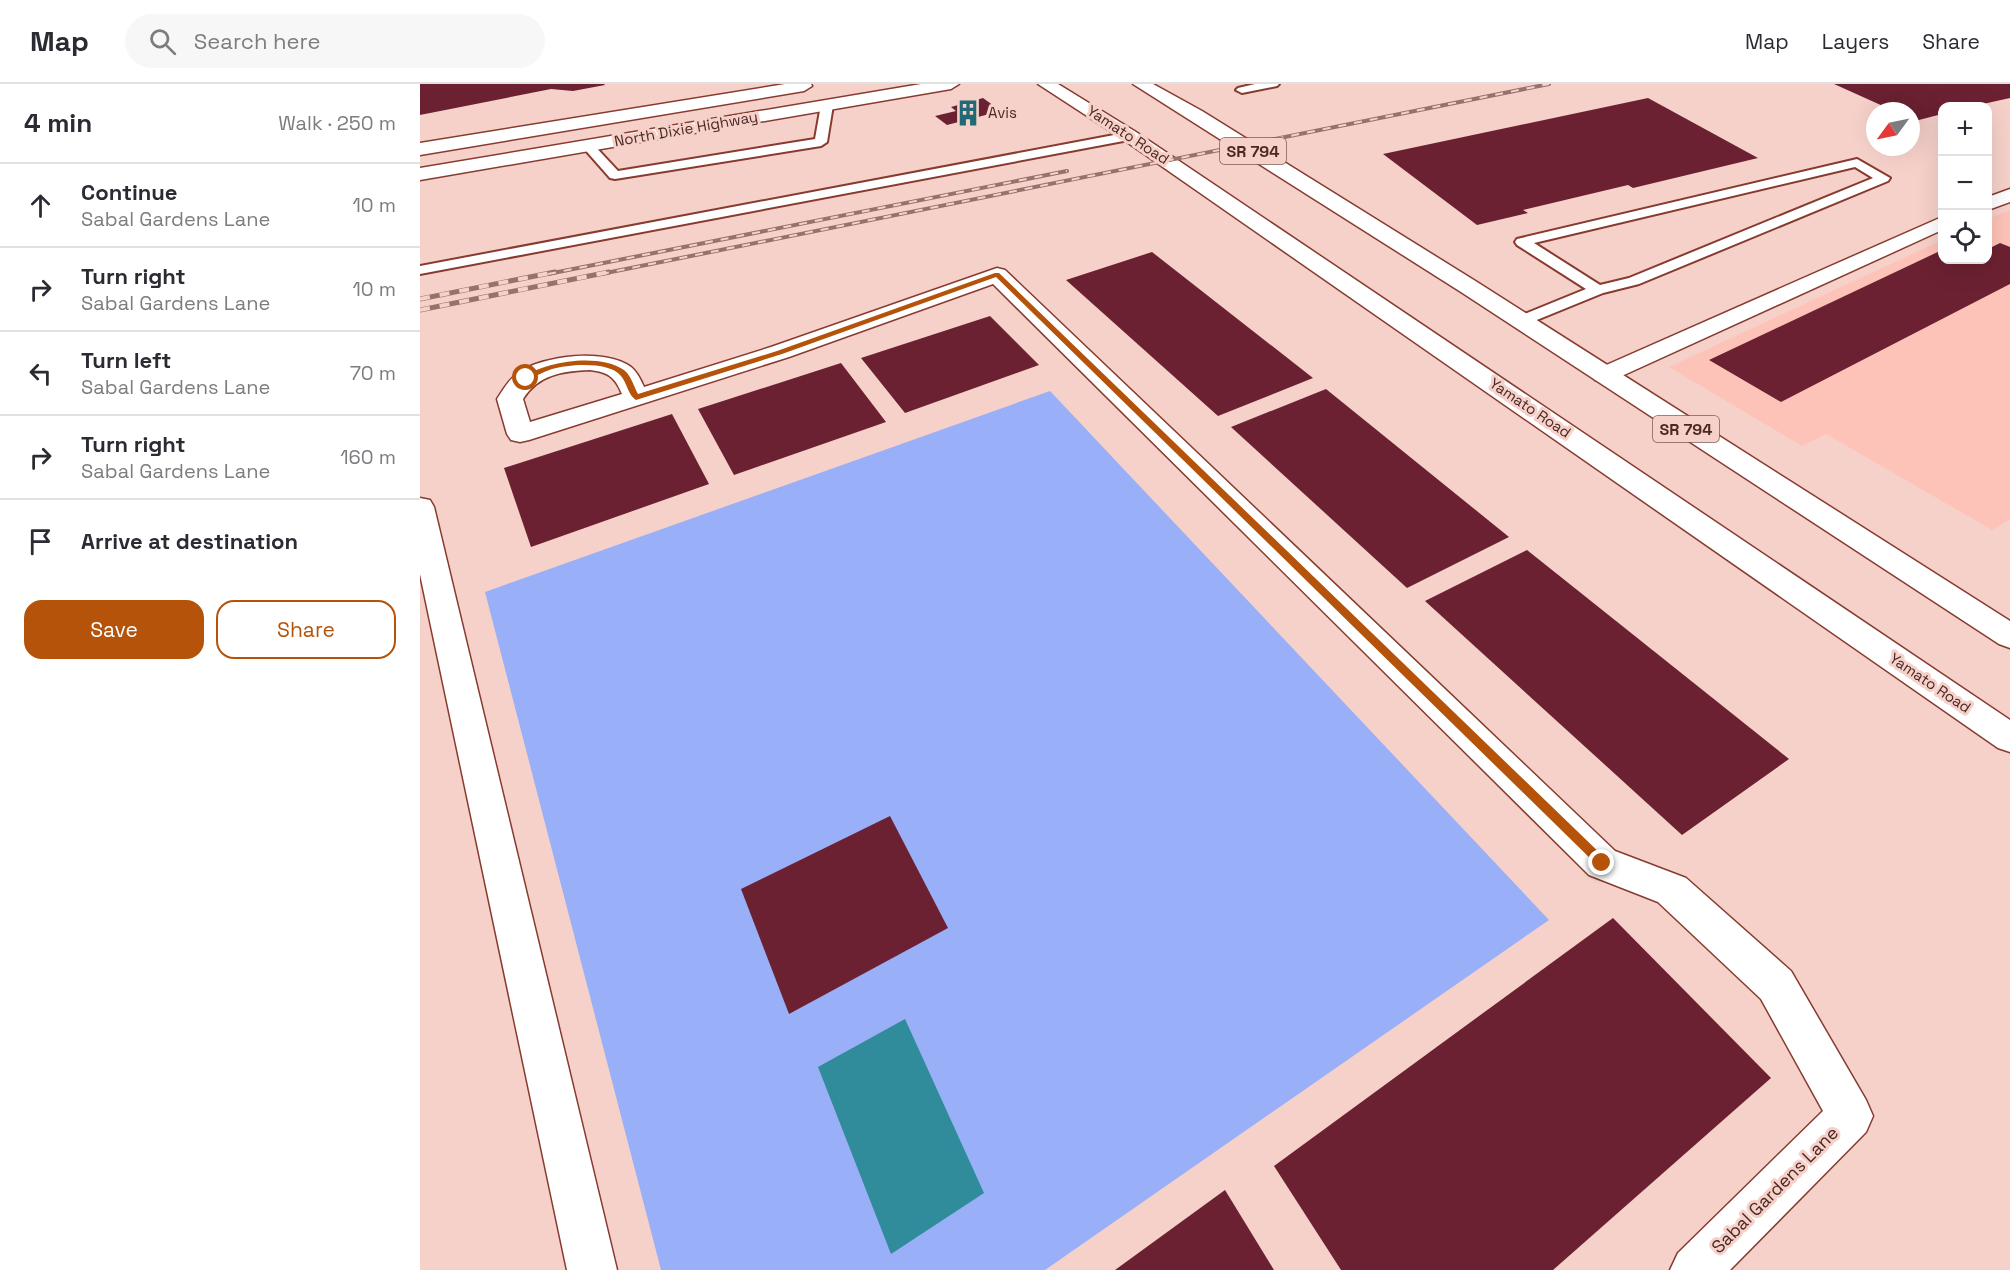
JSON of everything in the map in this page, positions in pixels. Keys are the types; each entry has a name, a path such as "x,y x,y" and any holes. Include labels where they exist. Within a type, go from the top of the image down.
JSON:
{"street":[{"name":"North Dixie Highway","path":"420,149 814,84"},
{"name":"North Dixie Highway","path":"420,174 951,84"},
{"name":"Yamato Road","path":"1046,84 1130,135 2010,738"},
{"name":"SR 794","path":"1142,84 1205,121 1521,321 2010,636"},
{"path":"1992,202 2010,195"},
{"path":"1604,375 1938,225"},
{"name":"Sabal Gardens Lane","path":"636,397 780,352 997,275 1602,863 1672,890 1776,985 1850,1116 1695,1270"},
{"path":"420,507 431,605 592,1270"}],"lane":[{"path":"1242,90 1273,84"},
{"path":"587,145 615,175 821,142 827,105"},
{"path":"420,270 1130,135"},
{"path":"1521,321 1598,290 1634,281 1883,178 1857,163 1522,242 1598,290"}],"shaded area":[{"path":"2010,210 2010,519 1992,530 1826,434 1802,446 1669,367 1938,242 1938,264 1992,264 1992,217"},
{"path":"1050,391 1549,920 1045,1270 661,1270 485,592"},
{"path":"905,1019 984,1193 891,1254 818,1067"}],"building":[{"path":"420,84 605,85 573,91 551,89 420,115"},
{"path":"1834,84 2010,84 2010,98 1992,102 1938,102 1938,115 1920,120 1920,102 1874,102"},
{"name":"Avis","path":"983,98 1001,111 947,125 935,116 956,111 951,107"},
{"path":"1648,98 1758,158 1633,188 1628,185 1523,210 1528,213 1477,225 1383,154"},
{"path":"2000,243 2010,247 2010,284 1781,402 1709,360 1938,252 1938,264 1992,264 1992,247"},
{"path":"1152,252 1313,378 1218,416 1066,280"},
{"path":"990,316 1039,365 905,413 861,358"},
{"path":"841,363 886,422 734,475 698,409"},
{"path":"1326,389 1509,537 1407,588 1231,427"},
{"path":"672,414 709,484 531,547 504,468"},
{"path":"1527,550 1789,759 1682,835 1425,601"},
{"path":"890,816 948,928 789,1014 741,889"},
{"path":"1613,918 1771,1078 1553,1270 1341,1270 1274,1166"},
{"path":"1225,1190 1274,1270 1115,1270"}],"railway":[{"path":"601,274 1549,84"},
{"path":"548,274 1067,171"},
{"path":"420,299 555,272"},
{"path":"420,310 609,272"}],"place":[{"name":"Avis","path":"968,113"}],"route":[{"path":"526,378 551,367 583,362 610,366 624,373 636,397 780,352 997,275 1602,863"}]}
